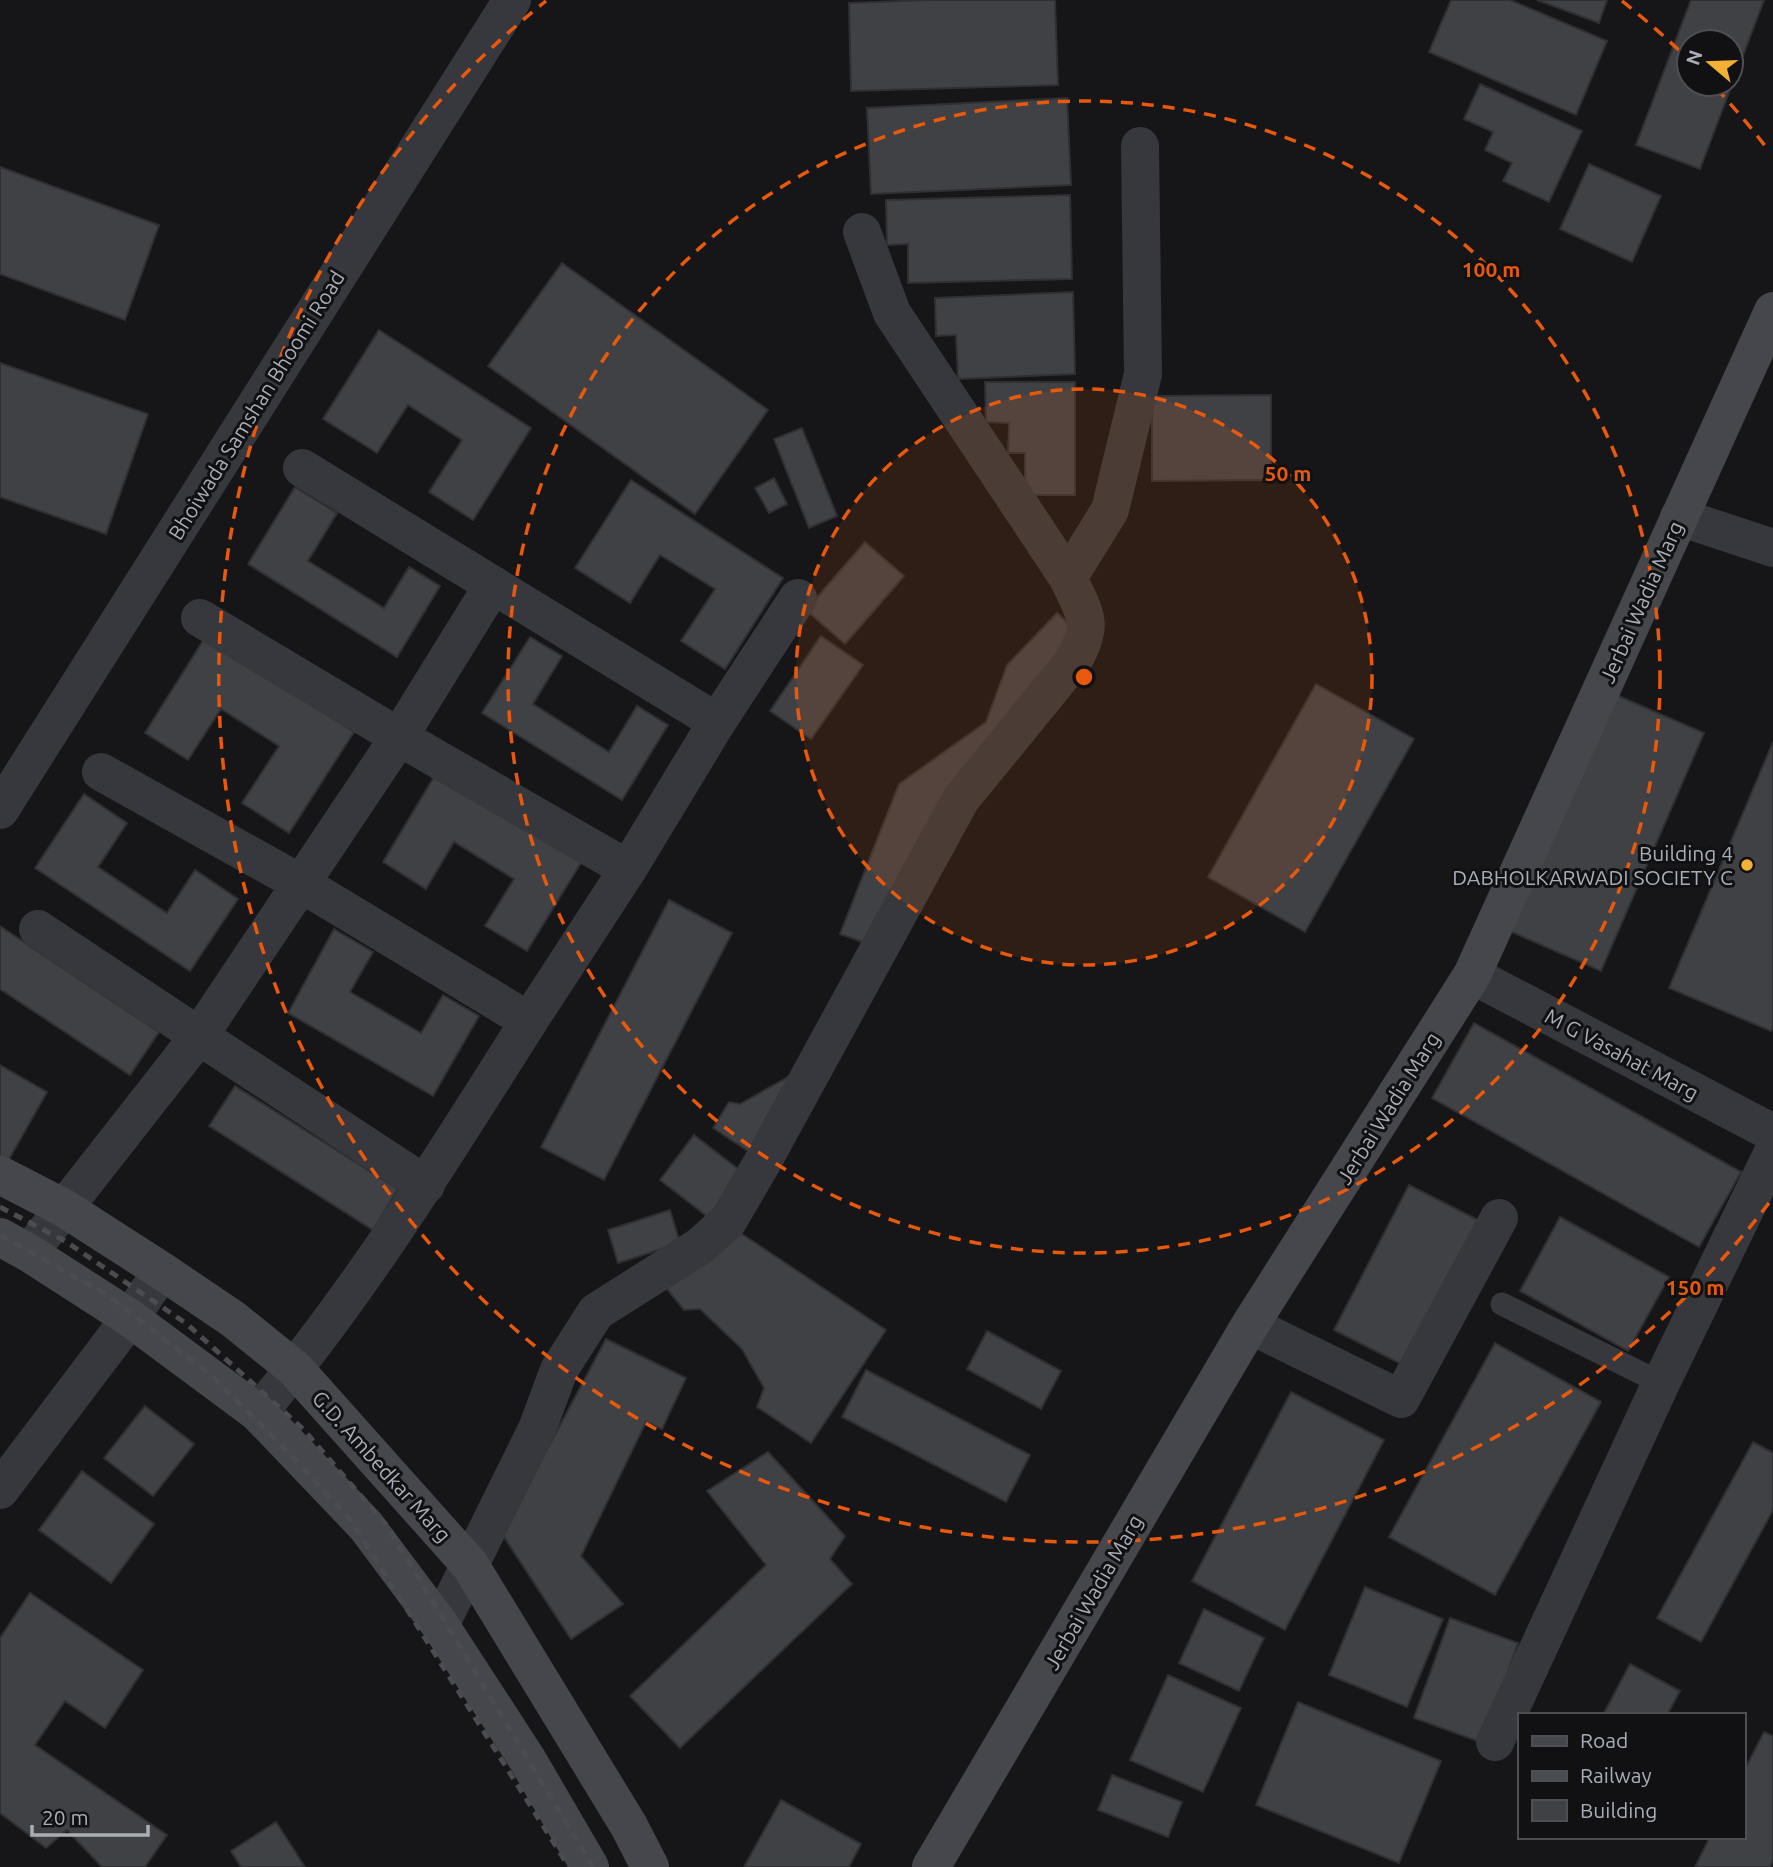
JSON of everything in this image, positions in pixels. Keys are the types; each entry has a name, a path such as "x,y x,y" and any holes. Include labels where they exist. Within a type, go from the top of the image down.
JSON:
{"main road":[{"name":"Jerbai Wadia Marg","path":"931,1867 1250,1325 1472,975 1773,311"},
{"name":"G.D. Ambedkar Marg","path":"0,1175 64,1209 162,1271 233,1319 295,1369 470,1565 629,1826 649,1867"},
{"path":"15,1245 130,1318 258,1413 366,1526 440,1625 527,1759 590,1867"}],"street":[{"name":"Bhoiwada Samshan Bhoomi Road","path":"0,810 512,0"},
{"path":"1068,578 1110,510 1143,374 1140,146"},
{"path":"440,1625 537,1429 559,1370 596,1312 700,1246 728,1221 961,799 1072,663 1086,640 1086,617 1068,578 892,313 862,232"},
{"path":"302,468 718,722"},
{"path":"1679,517 1773,548"},
{"path":"15,1245 64,1209 199,1036 399,737 493,585"},
{"path":"258,1413 295,1369 426,1185 798,598"},
{"path":"200,618 628,869"},
{"path":"101,772 300,883 529,1021"},
{"path":"38,929 426,1185"},
{"name":"M G Vasahat Marg","path":"1472,975 1773,1133"},
{"path":"1494,1742 1661,1383 1773,1152"},
{"path":"1250,1325 1401,1399 1499,1218"},
{"path":"0,1490 130,1318 162,1271"}],"lane":[{"path":"1502,1304 1661,1383"}],"building":[{"path":"1055,0 1058,85 851,91 849,3"},
{"path":"1451,0 1510,0 1607,41 1576,115 1429,52"},
{"path":"1537,0 1607,0 1599,23"},
{"path":"1691,0 1764,0 1745,50 1745,28 1680,28"},
{"path":"1675,42 1675,98 1727,98 1700,169 1636,145"},
{"path":"1480,84 1582,131 1549,202 1503,181 1512,163 1485,150 1493,132 1464,119"},
{"path":"1067,98 1071,185 871,194 867,108"},
{"path":"1589,164 1661,196 1632,262 1560,229"},
{"path":"0,167 159,225 125,320 0,274"},
{"path":"1070,195 1072,279 908,283 908,244 887,245 886,200"},
{"path":"562,263 768,410 695,514 488,366"},
{"path":"1073,292 1075,374 958,379 956,335 936,336 935,298"},
{"path":"379,330 531,428 473,520 429,492 462,440 408,405 377,453 323,419"},
{"path":"0,363 148,414 106,534 0,497"},
{"path":"985,382 1075,382 1075,495 1025,495 1025,453 1008,453 1009,423 986,422"},
{"path":"1271,395 1271,480 1152,481 1152,396"},
{"path":"802,428 837,516 809,528 774,439"},
{"path":"774,478 787,504 769,513 755,488"},
{"path":"631,480 783,578 725,669 681,641 715,589 660,555 630,603 575,568"},
{"path":"295,487 337,513 308,561 384,608 409,567 440,586 397,657 248,564"},
{"path":"865,542 904,576 845,644 806,610"},
{"path":"1057,613 1080,634 868,944 840,934 899,784 986,722 1007,665"},
{"path":"206,636 354,732 289,833 242,803 279,746 221,709 188,760 145,733"},
{"path":"821,636 863,665 811,739 770,711"},
{"path":"530,637 562,656 533,704 609,752 637,706 668,725 622,800 482,713"},
{"path":"1316,684 1414,739 1305,932 1208,877"},
{"path":"1607,691 1704,733 1601,971 1505,929"},
{"name":"Building 4 DABHOLKARWADI SOCIETY C","path":"1773,742 1773,1027 1771,1031 1669,988"},
{"path":"437,772 582,861 527,951 485,926 514,879 454,842 426,889 383,862"},
{"path":"84,794 127,823 98,867 167,913 195,870 238,899 190,971 35,868"},
{"path":"669,900 732,933 604,1180 541,1147"},
{"path":"0,926 159,1032 130,1075 0,989"},
{"path":"334,929 373,952 350,992 421,1033 443,995 479,1016 433,1096 288,1013"},
{"path":"1474,1023 1741,1172 1699,1247 1432,1098"},
{"path":"0,1065 47,1092 8,1161 0,1157"},
{"path":"804,1068 754,1155 713,1128 729,1102 740,1104"},
{"path":"235,1086 398,1189 373,1230 209,1126"},
{"path":"694,1135 742,1172 708,1217 660,1180"},
{"path":"1409,1185 1478,1220 1403,1365 1334,1330"},
{"path":"670,1210 680,1243 618,1263 608,1230"},
{"path":"1560,1217 1669,1277 1628,1351 1520,1291"},
{"path":"739,1232 886,1330 811,1443 757,1407 764,1388 742,1349 700,1309 684,1310 663,1284"},
{"path":"987,1331 1061,1371 1041,1409 967,1369"},
{"path":"606,1339 686,1378 662,1429 646,1422 581,1556 623,1604 571,1639 502,1534"},
{"path":"1495,1343 1601,1402 1495,1595 1389,1537"},
{"path":"866,1370 1030,1455 1006,1502 842,1417"},
{"path":"1291,1392 1384,1440 1285,1630 1192,1581"},
{"path":"145,1406 194,1444 153,1496 104,1458"},
{"path":"1753,1442 1773,1453 1773,1510 1701,1642 1657,1618"},
{"path":"768,1452 845,1536 830,1559 852,1584 680,1748 630,1696 766,1565 707,1491"},
{"path":"82,1471 154,1524 111,1583 39,1530"},
{"path":"1365,1587 1443,1619 1407,1707 1329,1675"},
{"path":"30,1593 143,1670 105,1728 65,1701 35,1745 167,1835 145,1867 102,1867 67,1830 46,1848 0,1813 0,1638"},
{"path":"1204,1609 1264,1638 1239,1691 1179,1663"},
{"path":"1450,1618 1518,1643 1483,1743 1414,1718"},
{"path":"1630,1664 1680,1691 1668,1713 1604,1713"},
{"path":"1168,1675 1241,1708 1203,1792 1130,1760"},
{"path":"1298,1702 1441,1761 1399,1863 1256,1805"},
{"path":"1764,1732 1773,1736 1773,1860 1770,1867 1695,1867 1709,1839 1745,1839 1745,1769"},
{"path":"1112,1775 1182,1802 1168,1837 1098,1810"},
{"path":"781,1800 861,1844 849,1867 744,1867"},
{"path":"276,1822 305,1867 241,1867 231,1851"}],"railway":[{"path":"0,1207 65,1241 187,1324 303,1429 387,1526 593,1867"},
{"path":"0,1235 107,1295 211,1375 290,1454 352,1522 569,1867"}],"place":[{"name":"Building 4 DABHOLKARWADI SOCIETY C","path":"1747,865"}]}
